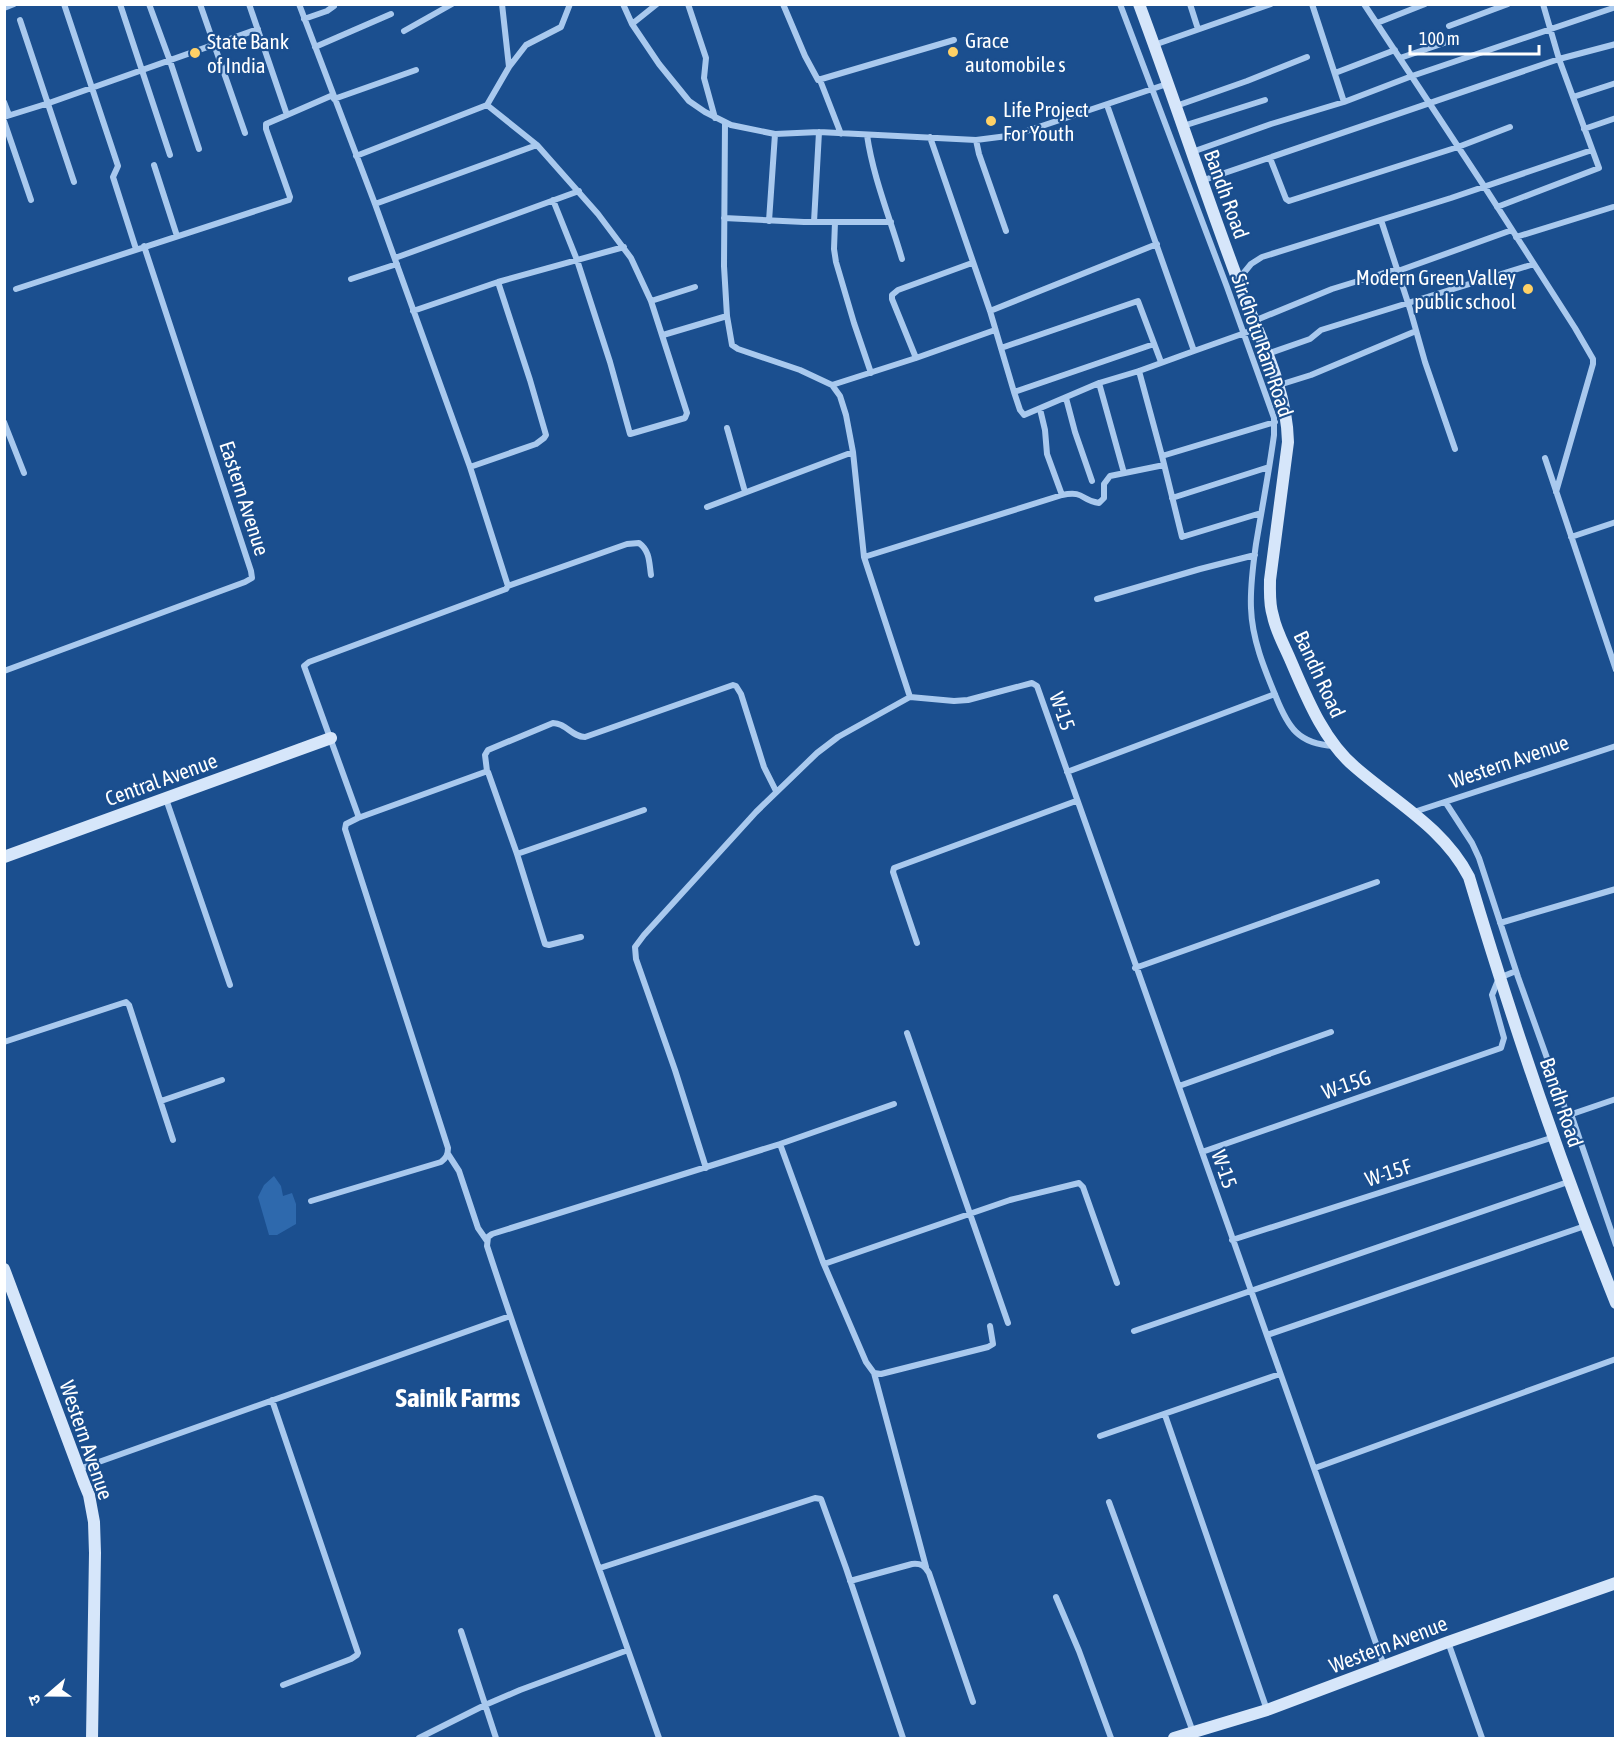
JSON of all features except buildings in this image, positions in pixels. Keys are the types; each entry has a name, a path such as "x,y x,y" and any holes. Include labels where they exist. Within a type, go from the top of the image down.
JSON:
{"street":[{"path":"4,8 14,4"},
{"path":"64,4 118,166 113,177 136,249"},
{"path":"120,4 170,155"},
{"path":"148,4 170,61 199,149"},
{"path":"200,4 245,133"},
{"path":"249,4 287,115"},
{"path":"299,4 375,204 470,467 508,586"},
{"path":"404,31 452,4"},
{"path":"502,4 509,67"},
{"path":"356,156 487,105 509,67 528,43 563,26 570,4"},
{"path":"623,4 659,64 689,101 715,118 738,127 775,134 819,132 976,140 1016,135 1167,84"},
{"path":"633,24 657,4"},
{"path":"688,4 706,58 704,78 715,118"},
{"path":"783,4 816,78 820,80 841,134"},
{"name":"Sir Chotu Ram Road","path":"1120,4 1244,333 1275,422 1251,575 1253,629 1262,660 1288,722 1300,737 1322,745 1334,746"},
{"name":"Bandh Road","path":"1139,4 1201,181 1278,386 1286,419 1288,442 1270,580 1272,614 1276,627 1300,682 1334,746 1355,767 1414,812 1463,865 1469,877 1499,978 1568,1182 1616,1303"},
{"path":"1190,4 1198,29"},
{"path":"1154,45 1271,4"},
{"path":"1312,4 1344,102"},
{"path":"1364,4 1484,186 1593,360 1556,492"},
{"path":"1377,23 1425,4"},
{"path":"1449,26 1509,4"},
{"path":"1497,207 1599,168 1559,59 1543,4"},
{"path":"304,19 327,11 334,6"},
{"path":"1191,153 1616,7"},
{"path":"315,47 391,14"},
{"path":"20,20 74,182"},
{"path":"6,118 258,29"},
{"path":"820,80 954,40"},
{"path":"1400,58 1450,41"},
{"path":"1201,181 1559,59 1614,45 1616,53"},
{"path":"1335,74 1395,50"},
{"path":"1175,106 1307,57"},
{"path":"16,289 290,199 266,129 267,124 333,97 416,70"},
{"path":"1573,97 1616,83"},
{"path":"1182,127 1266,100"},
{"path":"4,102 6,118 31,200"},
{"path":"487,105 537,145 579,191 631,258 651,301 663,335 687,415 685,418 631,435 629,433 610,362 577,260 553,200"},
{"path":"1107,105 1194,351"},
{"path":"1584,129 1616,118"},
{"path":"706,1168 636,959 635,947 776,791 826,745 910,696 864,557 853,452 840,396 832,385 800,370 734,347 731,341 724,266 725,122"},
{"path":"1270,158 1286,199 1289,201 1458,147 1510,127"},
{"path":"814,222 819,132"},
{"path":"769,221 775,134"},
{"path":"867,135 871,161 902,259"},
{"path":"930,137 990,311 1020,410 1024,415 1099,383 1244,333 1255,325 1332,289 1398,270 1512,230"},
{"path":"976,140 1006,231"},
{"path":"375,204 537,145"},
{"path":"1238,281 1251,264 1262,257 1592,150"},
{"path":"154,165 177,236"},
{"path":"351,279 579,191"},
{"path":"1516,237 1613,207"},
{"path":"724,218 769,221 891,222"},
{"path":"1381,220 1455,449"},
{"path":"835,222 834,255 871,373"},
{"path":"990,311 1157,244"},
{"name":"Eastern Avenue","path":"4,671 252,578 144,246"},
{"path":"413,311 498,282 624,247"},
{"path":"916,358 892,295 898,290 972,263"},
{"path":"1267,355 1310,339 1321,330 1534,264"},
{"path":"470,467 536,444 546,435 498,282"},
{"path":"651,301 695,287"},
{"path":"1000,348 1137,301 1140,303 1161,362"},
{"path":"663,335 727,316"},
{"path":"832,385 995,330"},
{"path":"1278,386 1311,375 1416,331"},
{"path":"1014,392 1154,344"},
{"path":"1139,371 1183,537 1261,513"},
{"path":"1099,383 1124,473"},
{"path":"1066,398 1092,481"},
{"path":"1040,409 1047,454 1062,495"},
{"path":"4,422 24,473"},
{"path":"1162,456 1275,422"},
{"path":"728,429 745,492"},
{"path":"707,507 853,452"},
{"path":"1545,458 1616,670"},
{"path":"864,557 1062,495 1075,493 1093,502 1099,502 1104,498 1104,484 1108,478 1164,465"},
{"path":"1172,498 1269,467"},
{"path":"1571,537 1616,522"},
{"path":"358,818 331,738 304,669 306,663 508,586 634,543 639,543 647,552 651,575"},
{"path":"1097,599 1255,555"},
{"name":"W-15","path":"910,696 954,701 968,700 1034,683 1037,686 1384,1666"},
{"path":"581,937 551,945 545,944 517,854 487,771 485,755 488,750 553,723 562,725 574,735 585,737 733,685 741,694 764,767 776,791"},
{"path":"1067,772 1275,694"},
{"name":"Central Avenue","path":"4,856 331,738"},
{"name":"Western Avenue","path":"1414,812 1616,746"},
{"path":"487,771 358,818 346,824 345,829 448,1154 459,1171 478,1228 487,1241 510,1316 659,1738"},
{"path":"166,799 231,985"},
{"path":"917,943 893,872 894,868 1076,801"},
{"path":"1446,803 1479,858 1564,1108 1571,1114 1616,1245"},
{"path":"517,854 644,810"},
{"path":"1135,968 1377,882"},
{"path":"1500,923 1616,890"},
{"path":"1499,978 1516,971"},
{"name":"W-15G","path":"1202,1152 1500,1048 1504,1038 1492,995 1499,978"},
{"path":"4,1042 126,1002 129,1005 173,1140"},
{"path":"1179,1086 1331,1032"},
{"path":"907,1033 1008,1323"},
{"path":"161,1101 222,1080"},
{"path":"1571,1114 1616,1099"},
{"path":"487,1241 492,1234 706,1168 894,1104"},
{"name":"W-15F","path":"1232,1240 1554,1137"},
{"path":"780,1144 824,1264 866,1362 874,1373 926,1568 973,1702"},
{"path":"311,1202 441,1162 448,1154"},
{"path":"1134,1331 1568,1182"},
{"path":"824,1264 970,1213 1037,1192 1079,1183 1083,1187 1118,1283"},
{"path":"1267,1335 1585,1226"},
{"name":"Western Avenue","path":"4,1269 92,1508 96,1553 92,1738"},
{"path":"79,1469 510,1316"},
{"path":"874,1373 881,1374 988,1347 993,1344 990,1326"},
{"path":"1315,1468 1616,1359"},
{"path":"1100,1436 1280,1374"},
{"path":"272,1400 358,1653 351,1659 283,1684"},
{"path":"1165,1414 1267,1710"},
{"path":"600,1568 819,1498 823,1502 903,1738"},
{"path":"1109,1502 1193,1732"},
{"path":"850,1581 912,1564 918,1563 926,1568"},
{"name":"Western Avenue","path":"1174,1738 1267,1710 1448,1642 1616,1583"},
{"path":"1056,1597 1079,1651 1111,1738"},
{"path":"461,1631 496,1738"},
{"path":"1448,1642 1482,1738"},
{"path":"419,1738 485,1705 628,1650"}],"shaded area":[{"path":"274,1176 281,1186 283,1196 292,1193 296,1204 296,1224 277,1235 269,1235 258,1197 264,1185"}],"place":[{"name":"Grace automobile s","path":"953,52"},
{"name":"State Bank of India","path":"195,53"},
{"name":"Life Project For Youth","path":"991,121"},
{"name":"Modern Green Valley public school","path":"1528,289"}],"district":[{"name":"Sainik Farms","path":"458,1397"}]}
